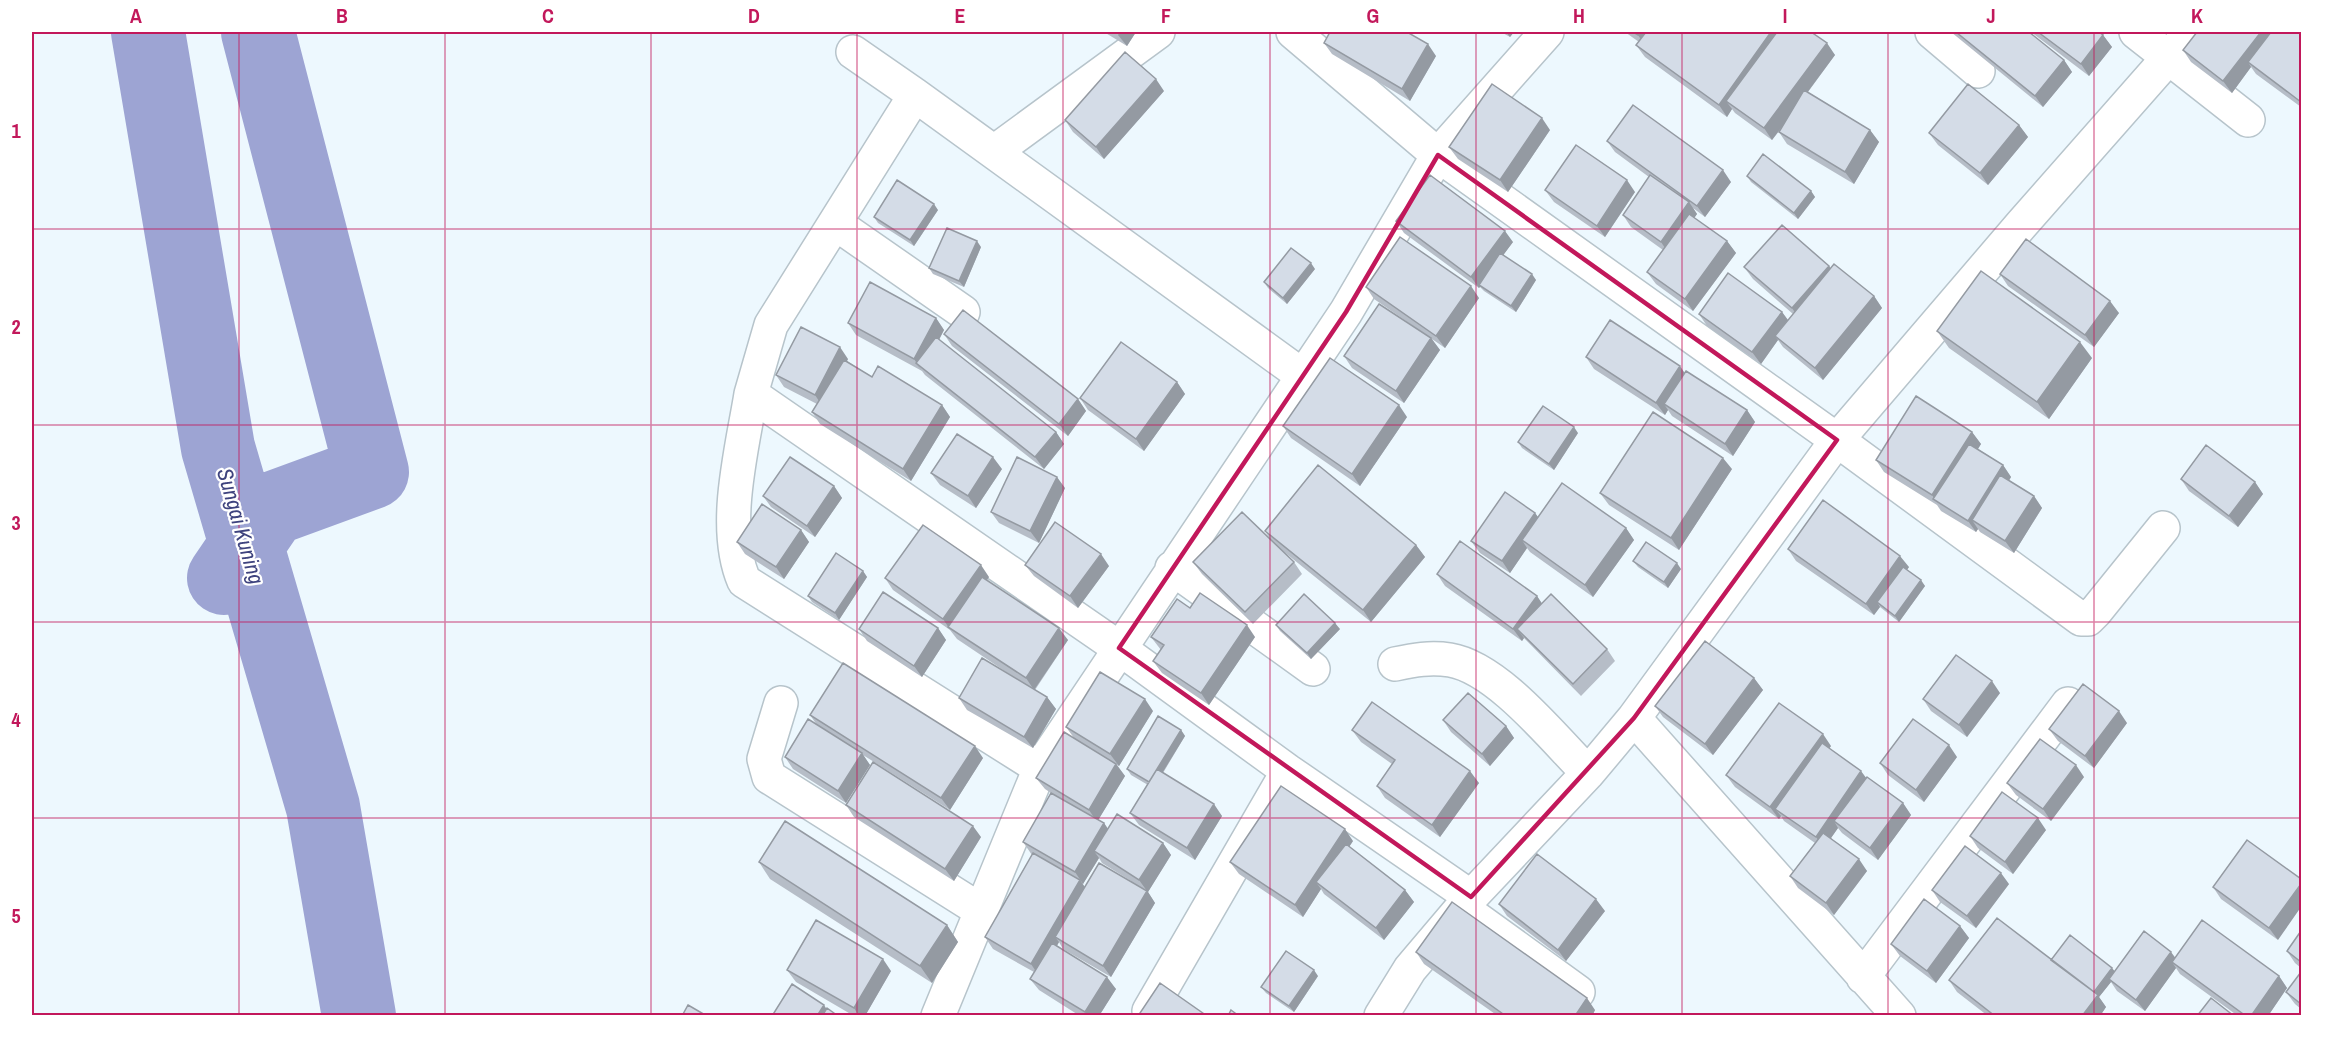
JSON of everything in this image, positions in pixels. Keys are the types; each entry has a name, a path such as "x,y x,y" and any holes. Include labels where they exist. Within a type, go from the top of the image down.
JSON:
{"street":[{"path":"994,152 1158,32"},
{"path":"1293,32 1438,155 1837,440 2081,619 2088,619 2096,611 2163,528"},
{"path":"938,1016 1040,768 1172,568 1346,312 1438,155 1546,32"},
{"path":"1932,32 1978,71"},
{"path":"2136,32 2248,120"},
{"path":"1381,1016 1410,969 1466,903 1588,773 1634,718 1837,440 2021,225 2191,32"},
{"path":"853,52 1303,376"},
{"path":"915,95 771,325 751,394 732,508 738,568 744,581 1040,768"},
{"path":"835,223 963,312"},
{"path":"751,394 1119,648 1466,903 1578,992"},
{"path":"1172,568 1313,669"},
{"path":"1395,664 1425,658 1452,661 1479,671 1506,690 1588,773"},
{"path":"781,703 764,759 770,777 980,910"},
{"path":"1863,976 2068,704"},
{"path":"1634,718 1899,1016"},
{"path":"1149,1011 1287,771"}],"highlighted area":[{"path":"1438,155 1837,440 1634,718 1471,897 1119,648 1346,312"}],"building":[{"path":"1330,32 1407,32 1428,44 1402,89 1324,43"},
{"path":"1646,32 1771,32 1719,105 1636,45"},
{"path":"1777,32 1811,32 1827,43 1764,128 1726,101"},
{"path":"1956,32 2029,32 2064,60 2035,96"},
{"path":"2038,32 2099,32 2103,35 2081,64"},
{"path":"2197,32 2261,32 2223,81 2183,50"},
{"path":"2271,32 2301,32 2301,102 2248,62"},
{"path":"1125,52 1156,79 1096,147 1065,120"},
{"path":"1492,84 1542,118 1500,180 1449,147"},
{"path":"1968,84 2019,125 1980,173 1929,133"},
{"path":"1804,90 1870,130 1845,172 1779,132"},
{"path":"1633,105 1723,170 1697,206 1607,141"},
{"path":"1576,145 1627,180 1597,226 1545,190"},
{"path":"1763,154 1811,191 1794,213 1747,176"},
{"path":"1430,175 1505,231 1471,277 1396,221"},
{"path":"1650,175 1689,202 1661,242 1623,215"},
{"path":"897,180 934,204 910,240 874,217"},
{"path":"1689,214 1727,241 1685,299 1647,272"},
{"path":"1782,225 1829,266 1792,308 1744,267"},
{"path":"947,228 977,241 959,281 929,268"},
{"path":"1400,237 1471,286 1436,336 1366,287"},
{"path":"2026,239 2110,301 2085,335 2000,274"},
{"path":"1291,248 1311,263 1283,298 1264,282"},
{"path":"1500,253 1532,274 1511,306 1479,285"},
{"path":"1834,264 1874,296 1815,368 1775,336"},
{"path":"1981,271 2080,342 2037,402 1937,331"},
{"path":"1728,273 1782,312 1752,352 1699,314"},
{"path":"870,282 936,318 914,359 848,323"},
{"path":"1379,304 1431,338 1396,391 1344,356"},
{"path":"963,310 1078,399 1059,424 944,334"},
{"path":"1610,320 1680,366 1656,403 1586,357"},
{"path":"801,327 840,347 815,395 776,375"},
{"path":"936,337 1056,432 1035,457 916,363"},
{"path":"1121,342 1177,382 1136,439 1080,398"},
{"path":"1330,358 1399,405 1352,474 1283,426"},
{"path":"844,360 872,377 878,366 942,405 903,469 812,412"},
{"path":"1686,371 1747,410 1725,444 1664,404"},
{"path":"1916,396 1972,432 1932,495 1876,460"},
{"path":"1543,406 1574,427 1549,464 1518,442"},
{"path":"1653,412 1723,458 1671,538 1600,493"},
{"path":"957,434 993,457 968,496 931,473"},
{"path":"1969,444 2003,465 1968,521 1933,499"},
{"path":"2206,445 2255,482 2229,516 2181,479"},
{"path":"790,457 834,486 807,526 763,496"},
{"path":"1017,457 1057,477 1030,531 991,512"},
{"path":"1318,465 1416,545 1363,610 1265,531"},
{"path":"2000,475 2034,496 2005,541 1972,520"},
{"path":"1562,483 1626,528 1585,585 1522,540"},
{"path":"1505,492 1535,513 1502,561 1471,541"},
{"path":"1823,500 1900,556 1866,604 1788,549"},
{"path":"762,504 801,530 776,567 737,542"},
{"path":"1242,512 1294,562 1245,612 1193,562"},
{"path":"1055,522 1101,554 1070,596 1025,565"},
{"path":"923,525 981,565 943,619 885,578"},
{"path":"1460,541 1537,596 1513,629 1437,574"},
{"path":"1646,542 1677,563 1664,582 1633,561"},
{"path":"836,553 863,571 835,613 808,596"},
{"path":"1903,567 1921,580 1895,616 1877,602"},
{"path":"982,577 1059,628 1026,678 948,627"},
{"path":"883,592 938,628 914,666 859,629"},
{"path":"1200,593 1247,625 1201,693 1153,661 1164,645 1151,637 1177,599 1190,608"},
{"path":"1304,594 1335,623 1307,653 1276,625"},
{"path":"1551,594 1607,649 1573,684 1517,629"},
{"path":"1705,641 1754,678 1705,744 1655,706"},
{"path":"1956,655 1992,681 1959,725 1923,699"},
{"path":"982,658 1047,697 1024,737 959,698"},
{"path":"843,663 975,746 941,798 810,715"},
{"path":"1100,672 1145,699 1110,754 1066,727"},
{"path":"2083,684 2119,711 2085,756 2049,729"},
{"path":"1468,693 1506,726 1482,754 1443,720"},
{"path":"1372,702 1470,771 1432,825 1377,786 1395,760 1352,730"},
{"path":"1779,703 1823,734 1770,807 1726,775"},
{"path":"1158,716 1181,730 1149,782 1127,769"},
{"path":"808,719 862,753 838,791 785,757"},
{"path":"1913,719 1949,745 1916,790 1880,763"},
{"path":"1064,732 1116,764 1089,810 1036,778"},
{"path":"2040,739 2076,765 2043,809 2007,783"},
{"path":"1822,743 1861,771 1816,837 1775,809"},
{"path":"873,762 973,826 945,869 846,805"},
{"path":"1157,769 1214,804 1187,848 1130,813"},
{"path":"1867,777 1903,803 1870,848 1834,821"},
{"path":"1281,786 1345,829 1295,905 1230,862"},
{"path":"2002,792 2038,818 2005,862 1970,836"},
{"path":"1051,793 1104,823 1075,872 1023,842"},
{"path":"1117,814 1163,843 1139,880 1094,851"},
{"path":"785,821 947,925 920,966 759,862"},
{"path":"1823,833 1859,859 1826,903 1790,876"},
{"path":"2247,840 2301,879 2301,884 2269,928 2213,887"},
{"path":"1346,844 1405,890 1376,928 1316,882"},
{"path":"1965,846 2001,873 1967,916 1932,890"},
{"path":"1033,853 1080,880 1031,964 985,937"},
{"path":"1537,854 1596,899 1558,950 1499,904"},
{"path":"1099,863 1147,891 1103,966 1055,937"},
{"path":"1924,899 1960,926 1927,971 1891,944"},
{"path":"1452,902 1587,998 1575,1016 1506,1016 1416,952"},
{"path":"1997,918 2098,995 2082,1016 1995,1016 1949,980"},
{"path":"816,920 883,959 854,1008 787,970"},
{"path":"2202,920 2279,976 2251,1016 2246,1016 2172,962"},
{"path":"2144,931 2171,952 2136,1000 2109,979"},
{"path":"2301,931 2301,962 2287,951"},
{"path":"2070,935 2112,968 2094,992 2051,960"},
{"path":"1052,943 1107,977 1085,1012 1030,979"},
{"path":"1286,951 1314,970 1289,1006 1261,987"},
{"path":"2301,972 2301,1004 2286,992"},
{"path":"1160,983 1207,1016 1138,1016"},
{"path":"792,984 824,1005 817,1016 772,1016"},
{"path":"2211,998 2234,1016 2197,1016"},
{"path":"688,1005 707,1016 682,1016"},
{"path":"827,1008 838,1016 822,1016"},
{"path":"1231,1010 1239,1016 1228,1016"}],"waterway":[{"name":"Sungai Kuning","path":"148,32 218,448 323,807 359,1016"},
{"path":"224,578 271,509 372,472 258,32"}]}
